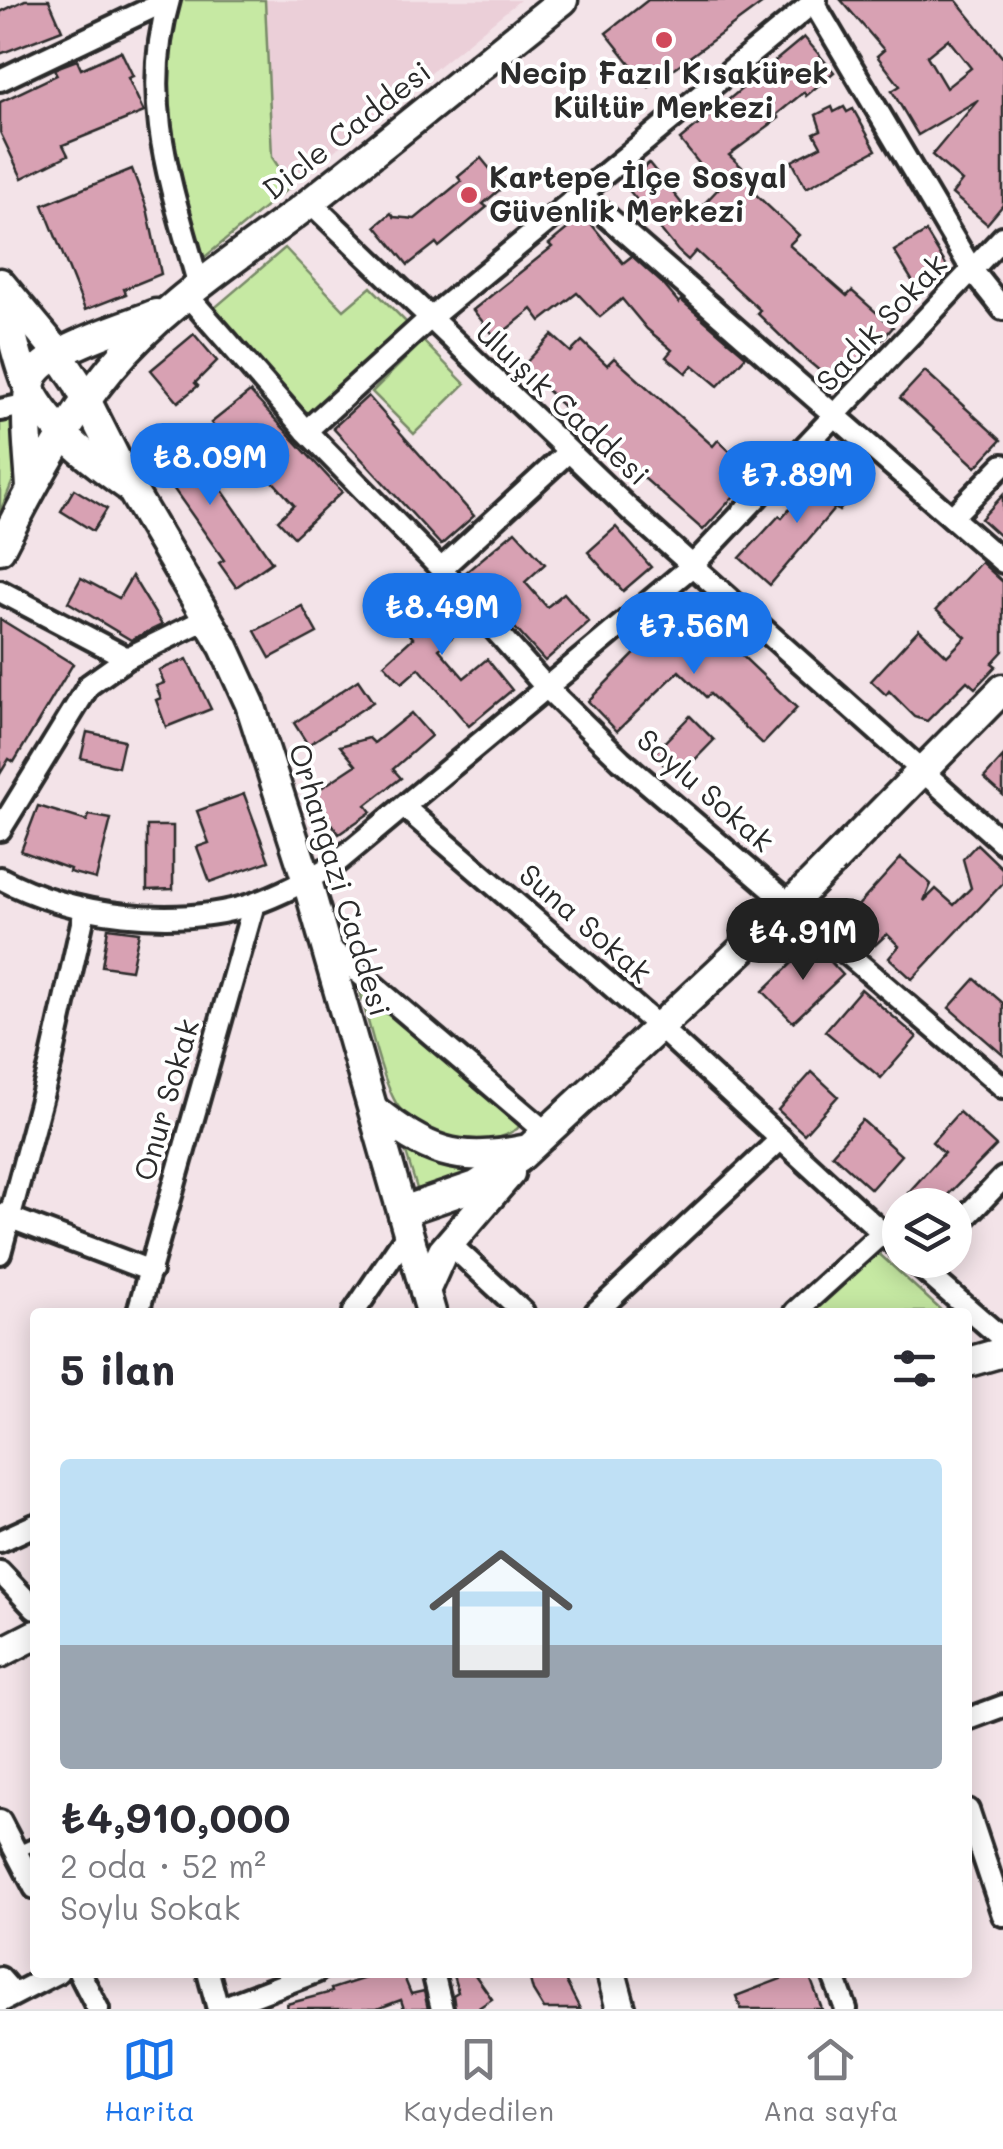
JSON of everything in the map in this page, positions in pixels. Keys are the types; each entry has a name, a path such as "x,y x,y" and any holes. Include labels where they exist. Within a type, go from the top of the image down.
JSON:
{"street":[{"path":"0,80 169,0"},
{"path":"169,0 156,56 156,108 185,297"},
{"name":"Dicle Caddesi","path":"185,297 563,0"},
{"path":"306,430 429,319 814,1 972,270 1003,310"},
{"path":"580,193 1003,562"},
{"name":"Uluışık Caddesi","path":"310,202 568,452 1003,843"},
{"name":"Sadık Sokak","path":"0,878 18,888 85,910 181,914 254,904 307,881 336,863 692,566 1003,238"},
{"path":"1,290 30,397 87,457 132,489"},
{"name":"Orhangazi Caddesi","path":"1,290 59,354 88,400 132,489 208,618 250,704 307,881 428,1302"},
{"path":"30,489 30,397 38,368 59,354 185,297"},
{"path":"0,549 30,489 111,368 185,297"},
{"name":"Soylu Sokak","path":"185,297 546,687 621,760 1003,1088"},
{"path":"0,410 30,397"},
{"path":"440,569 568,452"},
{"path":"952,517 1003,465"},
{"path":"0,590 127,658"},
{"path":"0,830 88,685 127,658 208,618"},
{"path":"428,1302 450,1243 538,1141 791,904 1003,688"},
{"name":"Suna Sokak","path":"405,808 660,1027 882,1233"},
{"name":"Onur Sokak","path":"139,1308 254,904"},
{"path":"0,1252 5,1216 51,1062 85,910"},
{"path":"326,945 538,1141"},
{"path":"374,1110 406,1134 450,1155 493,1156 538,1141"},
{"path":"600,1308 782,1139"},
{"path":"356,1308 406,1221 476,1186 538,1141"},
{"path":"972,1210 1003,1178"},
{"path":"5,1216 150,1272"},
{"path":"799,1308 882,1233"},
{"path":"450,1243 519,1308"},
{"path":"936,1278 969,1308"},
{"path":"972,1311 1003,1339"},
{"path":"972,1361 1003,1352"},
{"path":"0,1542 30,1527"},
{"path":"0,1572 30,1604"},
{"path":"0,1654 30,1639"},
{"path":"972,1718 1003,1706"},
{"path":"0,1822 26,1848"},
{"path":"972,1822 1003,1915"},
{"path":"5,1991 41,1978"},
{"path":"83,1978 98,2009"},
{"path":"210,1978 218,2009 268,2000 306,1978"},
{"path":"434,1978 442,2009"},
{"path":"613,1978 621,2009"},
{"path":"834,1978 846,2009"}],"shaded area":[{"path":"265,0 520,0 291,186 272,157"}],"green space":[{"path":"182,0 265,0 272,157 291,186 200,261 177,163 168,98 172,32"},
{"path":"285,248 344,310 371,287 411,327 306,417 211,311"},
{"path":"423,341 465,384 414,434 372,392"},
{"path":"21,420 16,473 0,512 0,423"},
{"path":"357,980 515,1118 520,1125 517,1129 490,1140 471,1142 430,1131 407,1117 386,1081"},
{"path":"403,1143 442,1162 486,1164 478,1171 418,1192"},
{"path":"876,1251 882,1256 882,1278 906,1278 939,1308 812,1308"}],"building":[{"path":"25,0 49,0 62,30 0,54 0,12"},
{"name":"Necip Fazıl Kısakürek Kültür Merkezi","path":"648,0 767,0 649,87 606,33"},
{"path":"841,0 956,0 1003,58 1003,205 987,224 952,194 962,181 932,155 978,100 918,135 892,91 900,86 877,56 884,50","holes":["948,39 971,68 946,88 927,56"]},
{"path":"804,37 834,72 729,155 759,183 752,191 799,235 789,245 847,296 852,291 893,327 840,388 795,350 757,313 760,310 696,251 688,260 678,251 624,184 649,163 691,215 700,208 719,188 680,140"},
{"path":"121,51 144,112 63,145 68,155 22,178 0,132 0,102 57,75 54,69 61,66 77,60 81,69"},
{"path":"832,107 834,112 844,107 847,112 853,109 876,150 806,188 792,161 821,146 814,133 821,130 816,115"},
{"name":"Kartepe İlçe Sosyal Güvenlik Merkezi","path":"481,158 504,186 483,204 487,207 439,247 436,243 408,265 376,226 391,213 394,217 415,219 461,181 458,177"},
{"path":"132,169 147,208 161,274 124,289 126,294 85,310 43,205"},
{"path":"584,215 623,263 632,256 679,303 681,300 746,356 718,386 693,365 686,373 666,357 672,350 647,329 622,299 600,317 577,293 541,321 532,309 496,338 473,310 552,247 549,244"},
{"path":"926,232 948,268 916,287 894,251"},
{"path":"194,334 217,361 195,383 198,386 178,402 151,370"},
{"path":"552,335 571,352 582,341 607,365 614,358 713,446 718,440 754,474 703,530 523,366"},
{"path":"925,371 1001,440 976,467 900,398"},
{"path":"250,392 342,492 294,537 278,520 294,505 260,467 257,470 233,443 229,446 211,423"},
{"path":"368,396 474,516 441,545 333,428"},
{"path":"179,428 272,562 236,587 219,563 224,560 147,451"},
{"path":"829,466 857,489 839,511 835,508 770,585 740,558 779,516 782,518 800,497 803,500"},
{"path":"74,489 107,509 93,531 61,511"},
{"path":"1003,495 1003,539 981,519"},
{"path":"616,527 651,567 623,591 588,552"},
{"path":"515,531 545,564 525,582 547,607 564,593 589,622 545,661 465,573"},
{"path":"981,562 1003,582 1003,651 992,663 996,666 975,688 967,681 927,721 915,717 889,691 886,695 871,681 919,629 947,656 966,637 936,610"},
{"path":"132,576 162,625 131,640 68,602 81,578 119,598"},
{"path":"418,584 460,630 439,649 464,678 487,659 512,690 469,726 419,668 402,683 384,664 413,638 388,610"},
{"path":"686,602 797,708 763,744 679,671 617,731 588,701"},
{"path":"302,606 317,633 270,658 255,631"},
{"path":"0,619 73,664 14,762 9,759 0,774"},
{"path":"187,659 211,709 166,727 156,700 161,698 156,686 164,683 159,670"},
{"path":"358,680 373,702 308,745 294,723"},
{"path":"411,713 431,736 393,769 401,778 366,805 371,812 339,834 312,794 356,765 340,746 369,738 374,743"},
{"path":"690,716 714,740 677,778 653,754"},
{"path":"87,732 124,740 118,767 81,758"},
{"path":"1003,757 1003,795 984,778"},
{"path":"244,794 269,861 210,882 197,847 209,843 197,811"},
{"path":"38,806 87,821 89,815 111,819 96,879 21,851"},
{"path":"147,826 173,826 173,889 147,890"},
{"path":"977,844 1003,869 1003,883 912,979 889,958 899,946 887,934 875,945 846,919 901,858 931,884 924,901 936,889 954,905 971,888 963,859"},
{"path":"108,928 139,932 131,970 102,966"},
{"path":"813,943 843,975 793,1022 763,991"},
{"path":"975,979 1003,1003 1003,1055 949,1008"},
{"path":"861,989 917,1037 881,1078 825,1031"},
{"path":"812,1072 838,1096 804,1134 778,1110"},
{"path":"959,1112 996,1146 955,1188 912,1188 944,1153 932,1142"},
{"path":"862,1120 901,1155 871,1189 832,1154"},
{"path":"365,1978 404,1978 411,1994 424,1991 428,2009 404,2009 401,2000 377,2009 288,2009 287,2004 332,1992 331,1989"},
{"path":"454,1978 477,1978 492,1999 477,2009 455,2009 453,1995 458,1992"},
{"path":"530,1978 564,1978 580,2009 544,2009"},
{"path":"783,1978 810,1978 822,2009 741,2009 736,1996"}],"place":[{"name":"Necip Fazıl Kısakürek Kültür Merkezi","path":"664,40"},
{"name":"Kartepe İlçe Sosyal Güvenlik Merkezi","path":"469,195"}]}
